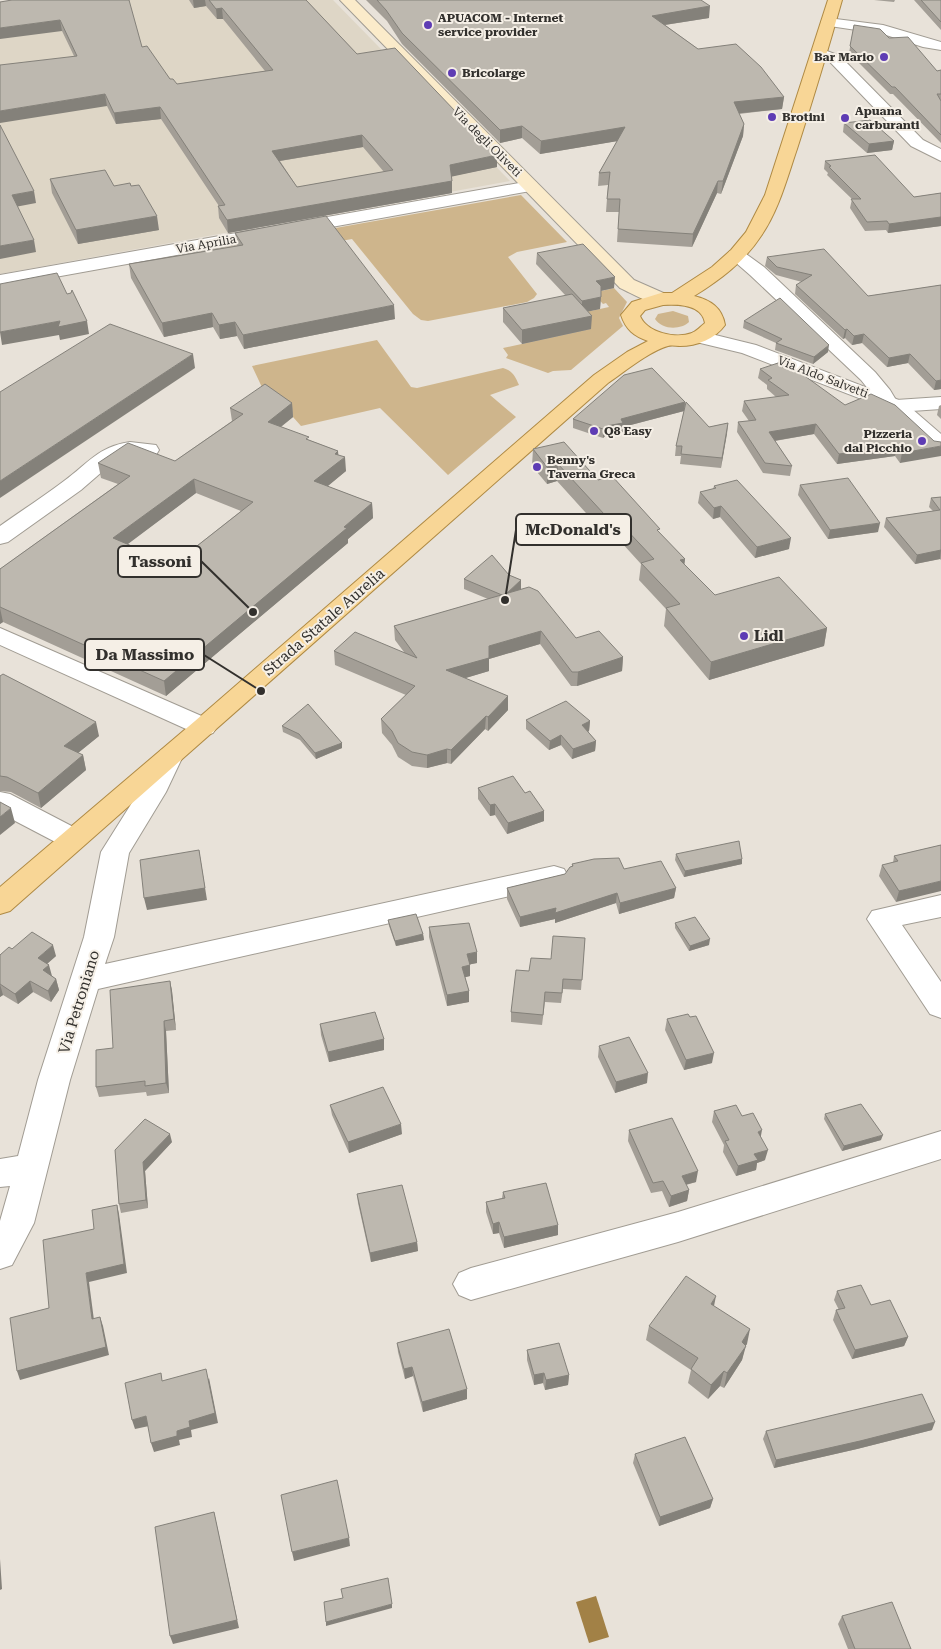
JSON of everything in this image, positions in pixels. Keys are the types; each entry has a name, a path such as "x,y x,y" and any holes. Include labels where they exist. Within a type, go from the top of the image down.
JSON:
{"main road":[{"name":"Via degli Oliveti","path":"347,0 627,284 668,299"},
{"path":"705,307 710,286 717,274 754,234 773,196 835,0"},
{"path":"637,330 631,323 630,316 633,310 640,305 668,299 717,274"},
{"name":"Via degli Oliveti","path":"627,284 627,289 640,305"},
{"path":"668,299 691,302 705,307 712,313 715,325"},
{"name":"Strada Statale Aurelia","path":"601,379 637,330 654,338 689,340 706,334 715,325"},
{"name":"Strada Statale Aurelia","path":"0,903 601,379 634,356 666,340"}],"street":[{"path":"828,22 880,29 941,46"},
{"path":"819,52 835,59 917,143 941,156"},
{"name":"Via Aprilia","path":"0,281 530,186"},
{"path":"736,255 757,271 868,376 892,404 941,403"},
{"name":"Via Aldo Salvetti","path":"715,325 732,339 749,349"},
{"name":"Via Aldo Salvetti","path":"699,337 749,349 892,404 941,445"},
{"path":"0,537 118,450 130,448 148,450"},
{"path":"0,636 204,727"},
{"name":"Via Petroniano","path":"0,1254 16,1223 16,1170 54,1080 98,937 115,852 153,792 170,756"},
{"path":"0,801 73,839"},
{"path":"85,980 554,876"},
{"path":"941,906 882,919 941,1006"},
{"path":"471,1284 678,1227 804,1186 941,1145"}],"shaded area":[{"path":"71,0 333,0 510,181 0,274 0,10"},
{"path":"521,195 567,242 517,252 508,257 537,294 527,302 428,321 421,320 413,314 352,239 195,267 183,255"},
{"path":"614,288 627,302 619,318 623,326 571,370 548,373 506,358 508,355 503,348 590,329 577,314 609,307 606,303 603,304 593,293"},
{"path":"673,311 688,316 689,322 686,325 672,328 658,323 655,319 658,314"},
{"path":"377,340 411,387 417,388 503,368 511,372 519,385 490,395 516,417 448,475 380,408 301,426 293,417 267,398 252,366"},
{"path":"596,1596 609,1637 589,1643 576,1602"}],"building":[{"path":"12,0 129,0 142,47 147,46 170,79 173,79 177,84 273,70 222,8 216,9 209,0 306,0 357,54 395,48 497,155 450,165 452,181 227,220 218,206 225,205 160,107 114,113 105,94 0,111 0,65 77,56 60,20 0,28 0,2","holes":["362,135 393,170 297,187 272,151"]},
{"path":"377,0 701,0 710,6 652,16 698,49 736,44 761,67 784,97 734,102 744,124 723,181 718,181 693,234 618,229 620,199 607,199 610,172 599,173 625,127 541,141 522,126 500,130 402,33"},
{"path":"921,0 941,0 941,22"},
{"path":"854,25 880,29 889,38 908,37 937,71 941,70 941,94 937,94 941,101 941,135 895,87 892,87 850,46"},
{"path":"870,120 894,141 869,144 844,123"},
{"path":"0,125 34,191 12,195 34,240 0,246"},
{"path":"875,155 914,197 941,193 941,217 889,224 887,221 867,222 851,199 861,199 825,161"},
{"path":"105,170 114,186 130,183 131,186 139,185 157,216 76,230 50,179"},
{"path":"326,216 394,305 243,335 235,322 219,325 212,313 162,323 129,264 243,245 235,233"},
{"path":"583,244 615,277 596,281 601,286 601,297 582,301 537,253"},
{"path":"824,249 868,296 941,285 941,380 936,381 910,354 889,358 864,334 854,336 847,329 845,330 796,285 812,275 777,267 767,257"},
{"path":"57,273 67,294 71,293 72,290 87,321 58,327 60,321 0,332 0,284"},
{"path":"572,294 592,316 522,330 503,308"},
{"path":"780,298 829,345 814,357 776,343 782,339 744,321"},
{"path":"110,324 193,354 0,481 0,392"},
{"path":"784,361 845,405 871,394 895,405 934,441 941,442 941,446 902,453 897,446 839,454 816,424 769,432 792,466 765,463 738,422 756,420 744,401 789,395 768,380 772,378 760,369"},
{"path":"652,368 685,402 621,419 623,423 606,426 603,429 573,419 624,375"},
{"path":"265,384 292,403 268,422 309,437 306,439 338,451 335,454 345,457 314,481 372,503 344,527 347,528 164,681 0,607 0,569 130,476 98,463 128,443 175,461 243,414 230,408","holes":["194,479 253,502 174,564 113,538"]},
{"path":"686,402 709,427 728,423 722,458 681,454 682,446 676,446"},
{"path":"564,442 598,480 612,476 660,529 657,530 685,559 680,560 715,595 779,577 827,628 711,662 666,608 680,604 641,563 654,559 622,525 616,527 558,464 547,467 533,449"},
{"path":"848,478 880,523 830,530 800,485"},
{"path":"737,480 791,538 757,547 721,506 714,508 700,492"},
{"path":"941,497 941,550 917,555 886,518 940,510 931,498"},
{"path":"492,555 509,575 521,580 506,594 502,595 464,579"},
{"path":"529,587 538,591 576,638 599,631 623,657 578,672 572,672 541,631 489,646 489,658 446,670 508,696 451,750 447,749 427,755 412,752 398,743 392,731 381,719 415,686 334,651 355,632 417,658 394,626"},
{"path":"3,674 96,722 64,746 83,755 38,793 7,777 0,776 0,676"},
{"path":"566,701 590,721 582,725 596,741 573,749 561,735 550,741 526,720"},
{"path":"308,704 342,743 315,753 299,734 282,726"},
{"path":"513,776 525,793 530,791 544,811 508,823 495,804 490,805 478,788"},
{"path":"0,802 11,808 0,817"},
{"path":"739,841 742,859 685,871 676,854"},
{"path":"941,845 941,881 899,891 882,865 898,861 894,856"},
{"path":"199,850 205,888 144,898 140,860"},
{"path":"619,858 624,869 661,861 676,888 620,903 617,893 555,913 556,908 520,917 507,888 565,874 573,866 572,864 594,859"},
{"path":"416,914 423,934 395,941 388,920"},
{"path":"695,917 710,939 690,946 675,923"},
{"path":"469,923 477,952 467,954 470,965 462,967 469,991 447,995 429,927"},
{"path":"32,932 53,945 38,958 49,965 43,970 56,979 48,991 30,981 15,994 0,984 0,955 9,947 12,949"},
{"path":"553,936 585,938 582,980 563,979 562,993 545,992 543,1015 511,1012 516,970 529,971 531,958 551,959"},
{"path":"170,981 174,1019 164,1021 166,1083 145,1086 145,1081 96,1087 96,1050 113,1048 110,990"},
{"path":"375,1012 384,1039 328,1052 320,1024"},
{"path":"688,1014 690,1017 696,1016 714,1053 686,1060 667,1019"},
{"path":"629,1037 648,1073 616,1082 599,1046"},
{"path":"383,1087 401,1124 348,1142 330,1105"},
{"path":"861,1104 883,1135 844,1146 825,1114"},
{"path":"736,1105 742,1116 753,1113 762,1130 758,1132 768,1150 754,1154 758,1160 738,1166 725,1141 729,1140 714,1111"},
{"path":"672,1118 698,1171 682,1176 689,1190 671,1196 663,1181 653,1183 629,1130"},
{"path":"145,1119 170,1134 143,1162 146,1200 119,1204 115,1150"},
{"path":"546,1183 558,1225 504,1237 499,1222 493,1224 486,1202 505,1198 503,1192"},
{"path":"402,1185 417,1242 370,1253 357,1194"},
{"path":"117,1205 124,1264 86,1273 92,1319 100,1317 106,1347 17,1371 10,1318 49,1308 43,1240 94,1229 92,1210"},
{"path":"686,1276 716,1296 711,1304 750,1329 742,1342 746,1346 727,1373 724,1371 711,1385 691,1369 698,1358 649,1326"},
{"path":"861,1285 871,1305 890,1300 908,1337 855,1350 836,1310 845,1308 837,1291"},
{"path":"449,1329 467,1389 422,1402 412,1367 404,1369 397,1343"},
{"path":"559,1343 569,1375 546,1380 544,1373 534,1375 527,1350"},
{"path":"206,1369 215,1413 189,1421 190,1427 177,1431 177,1436 151,1443 146,1416 132,1420 125,1383 161,1373 162,1381"},
{"path":"922,1394 935,1422 860,1441 776,1460 766,1431"},
{"path":"685,1437 713,1499 660,1517 635,1454"},
{"path":"337,1480 349,1538 292,1552 281,1495"},
{"path":"214,1512 237,1620 170,1636 155,1527"},
{"path":"388,1578 392,1604 326,1622 324,1602 343,1598 341,1589"},
{"path":"892,1602 911,1649 855,1649 842,1616"}],"place":[{"name":"APUACOM - Internet service provider","path":"428,25"},
{"name":"Bar Mario","path":"884,57"},
{"name":"Bricolarge","path":"452,73"},
{"name":"Brotini","path":"772,117"},
{"name":"Apuana carburanti","path":"845,118"},
{"name":"Q8 Easy","path":"594,431"},
{"name":"Pizzeria dal Picchio","path":"922,441"},
{"name":"Benny's Taverna Greca","path":"537,467"},
{"name":"McDonald's","path":"505,600"},
{"name":"Tassoni","path":"253,612"},
{"name":"Lidl","path":"744,636"},
{"name":"Da Massimo","path":"261,691"}]}
